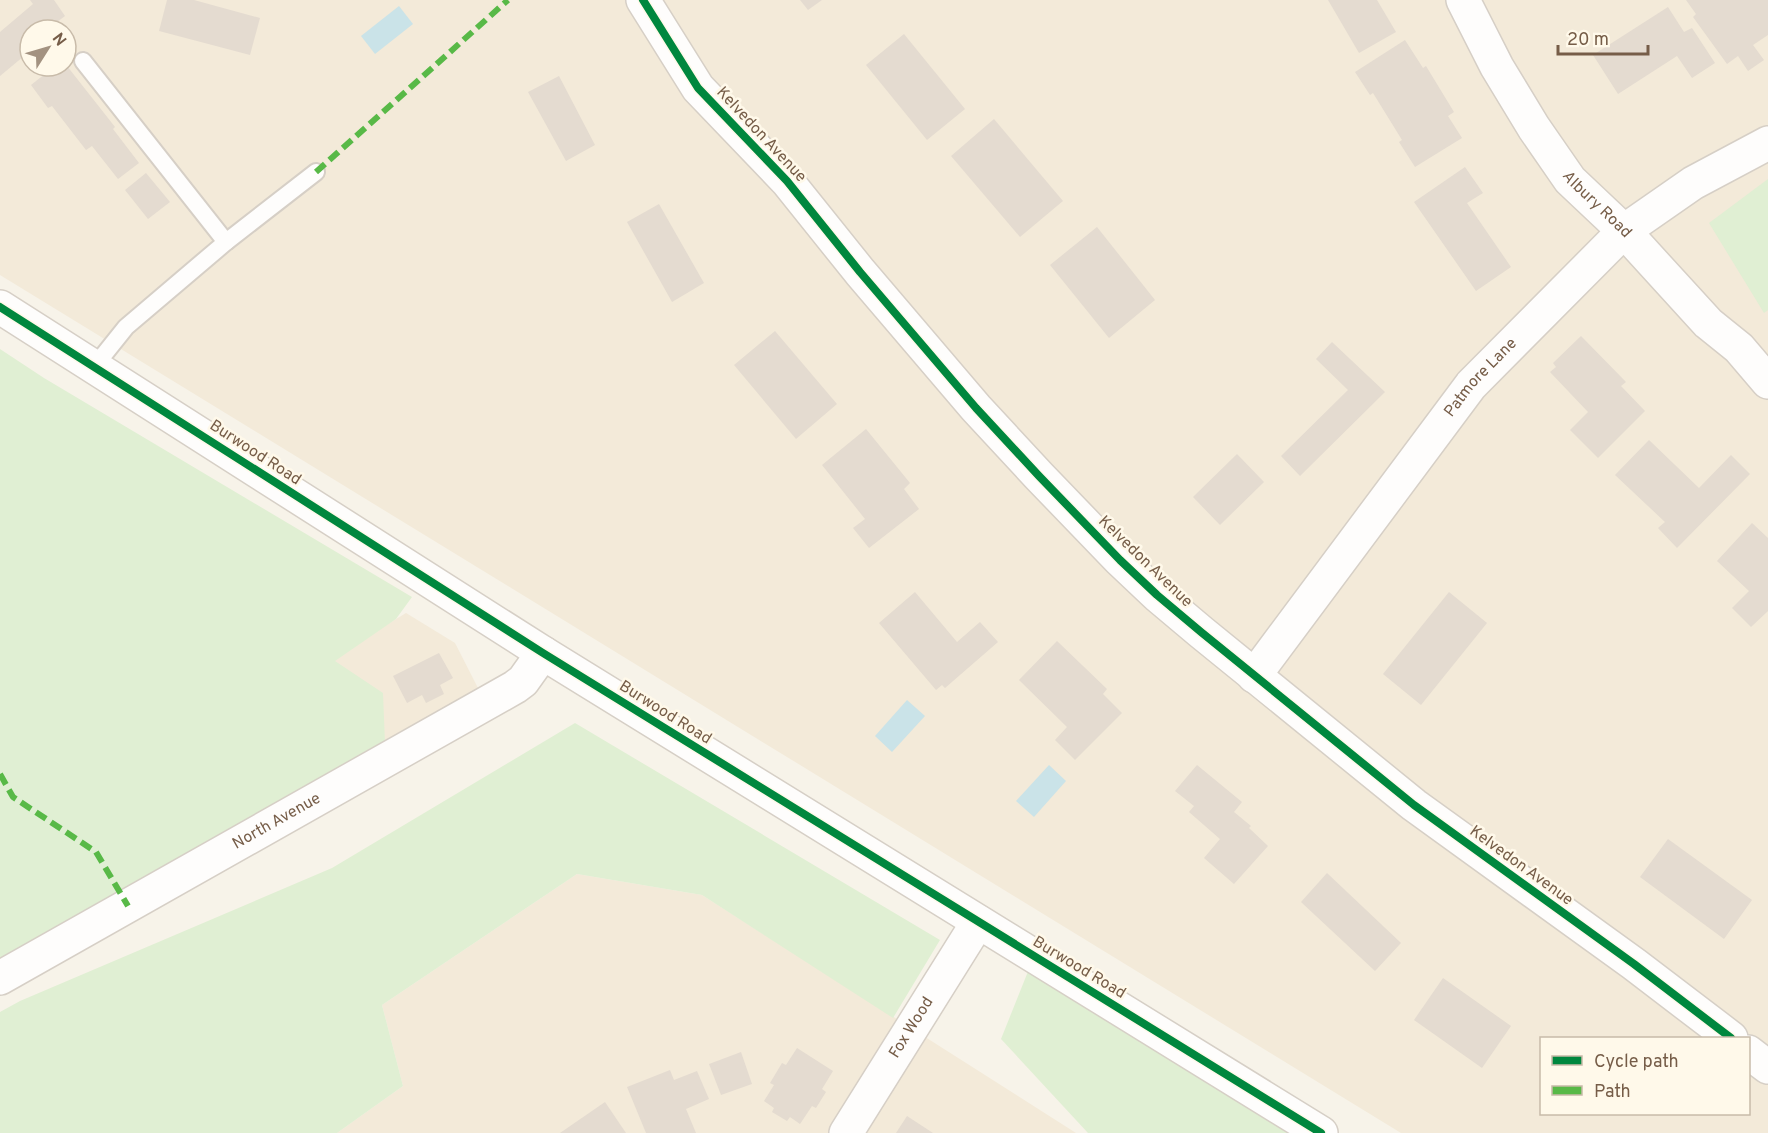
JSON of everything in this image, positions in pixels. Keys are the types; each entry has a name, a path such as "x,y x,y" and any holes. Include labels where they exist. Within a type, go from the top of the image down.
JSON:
{"street":[{"name":"Kelvedon Avenue","path":"643,0 698,88 787,181 860,272 976,408 1120,560 1157,595 1414,806 1634,964 1730,1037"},
{"name":"Albury Road","path":"1462,0 1497,68 1570,180 1624,231 1708,323 1738,348 1768,382"},
{"name":"Patmore Lane","path":"1254,676 1472,385 1624,231 1693,183 1768,143"},
{"name":"Burwood Road","path":"0,307 543,653 1322,1133"},
{"name":"North Avenue","path":"0,978 515,687 523,681 543,653"},
{"name":"Fox Wood","path":"846,1133 978,922"},
{"path":"1750,1053 1768,1067"}],"lane":[{"path":"83,61 226,242"},
{"path":"94,367 126,327 226,242 316,172"}],"shaded area":[{"path":"0,0 1768,0 1768,1133 1401,1133 0,275"},
{"path":"406,613 455,643 479,690 325,776 285,687"},
{"path":"577,874 702,895 1076,1133 337,1133 403,1086 382,1005"}],"green space":[{"path":"1768,179 1768,310 1764,313 1709,223"},
{"path":"0,349 44,378 412,597 396,619 335,661 383,693 385,743 0,959"},
{"path":"575,723 940,940 893,1018 702,895 577,874 382,1005 403,1086 337,1133 0,1133 0,1012 20,1001 332,868"},
{"path":"1029,969 1293,1133 1088,1133 1001,1039"}],"water":[{"path":"399,6 413,24 375,54 361,36"},
{"path":"907,700 925,716 892,752 875,736"},
{"path":"1049,765 1066,781 1034,817 1016,801"}],"building":[{"path":"30,0 54,0 65,16 62,18 18,18 18,61 0,76 0,32 33,4"},
{"path":"167,0 194,0 260,18 250,55 159,31"},
{"path":"800,0 822,0 808,10"},
{"path":"1328,0 1377,0 1396,32 1359,53"},
{"path":"1686,0 1768,0 1768,35 1753,45 1764,60 1748,71 1738,56 1727,64 1693,17 1696,14"},
{"path":"1668,7 1684,32 1692,28 1715,63 1692,78 1677,56 1618,94 1593,55"},
{"path":"904,34 965,109 927,140 866,65"},
{"path":"1405,40 1423,68 1426,66 1454,112 1448,116 1462,138 1415,167 1399,142 1402,140 1373,93 1370,95 1355,72"},
{"path":"559,76 595,145 566,161 528,92"},
{"path":"40,78 76,78 115,127 113,129 139,163 118,179 92,146 86,150 52,106 48,108 31,85"},
{"path":"994,119 1063,201 1020,237 951,156"},
{"path":"1465,167 1483,193 1467,203 1511,267 1476,291 1414,202"},
{"path":"146,173 170,202 148,219 125,190"},
{"path":"659,204 704,283 672,302 627,222"},
{"path":"1097,227 1155,300 1109,338 1050,265"},
{"path":"775,331 837,404 796,439 734,365"},
{"path":"1581,336 1626,382 1621,386 1645,411 1598,458 1570,430 1588,412 1550,372 1556,367 1553,363"},
{"path":"1332,342 1385,392 1300,476 1281,456 1348,390 1316,359"},
{"path":"866,429 910,483 904,489 919,509 869,548 853,528 865,519 822,465"},
{"path":"1649,440 1699,488 1731,455 1750,474 1677,548 1658,528 1665,522 1615,475"},
{"path":"1237,454 1264,482 1220,525 1193,497"},
{"path":"1752,523 1768,538 1768,611 1751,627 1732,608 1749,591 1717,561"},
{"path":"915,592 957,642 980,622 998,642 945,688 942,685 936,690 879,623"},
{"path":"1449,592 1487,623 1421,705 1383,674"},
{"path":"1057,641 1107,689 1103,694 1122,713 1075,760 1055,740 1067,727 1019,680"},
{"path":"439,653 453,678 440,685 444,694 426,703 422,695 407,703 393,676"},
{"path":"1197,765 1242,802 1234,812 1251,826 1249,828 1268,846 1234,884 1204,858 1220,839 1189,812 1194,806 1175,791"},
{"path":"1668,839 1752,900 1724,939 1640,877"},
{"path":"1327,873 1401,943 1375,971 1301,902"},
{"path":"1443,978 1511,1026 1482,1068 1414,1020"},
{"path":"797,1048 833,1071 822,1089 826,1092 816,1108 812,1106 800,1124 790,1117 787,1121 772,1112 774,1108 764,1101 774,1085 770,1083 782,1063 786,1065"},
{"path":"741,1052 752,1084 721,1095 709,1064"},
{"path":"670,1070 674,1080 697,1071 709,1099 686,1109 696,1133 646,1133 627,1087"},
{"path":"605,1102 626,1133 560,1133"},
{"path":"907,1116 933,1133 896,1133"}],"marked path":[{"path":"316,172 508,0"},
{"path":"0,774 13,797 96,852 128,906"}],"cycle path":[{"path":"643,0 698,88 787,181 860,272 976,408 1120,560 1201,632 1414,805 1634,964 1730,1037"},
{"path":"0,307 543,653 1321,1133"}]}
